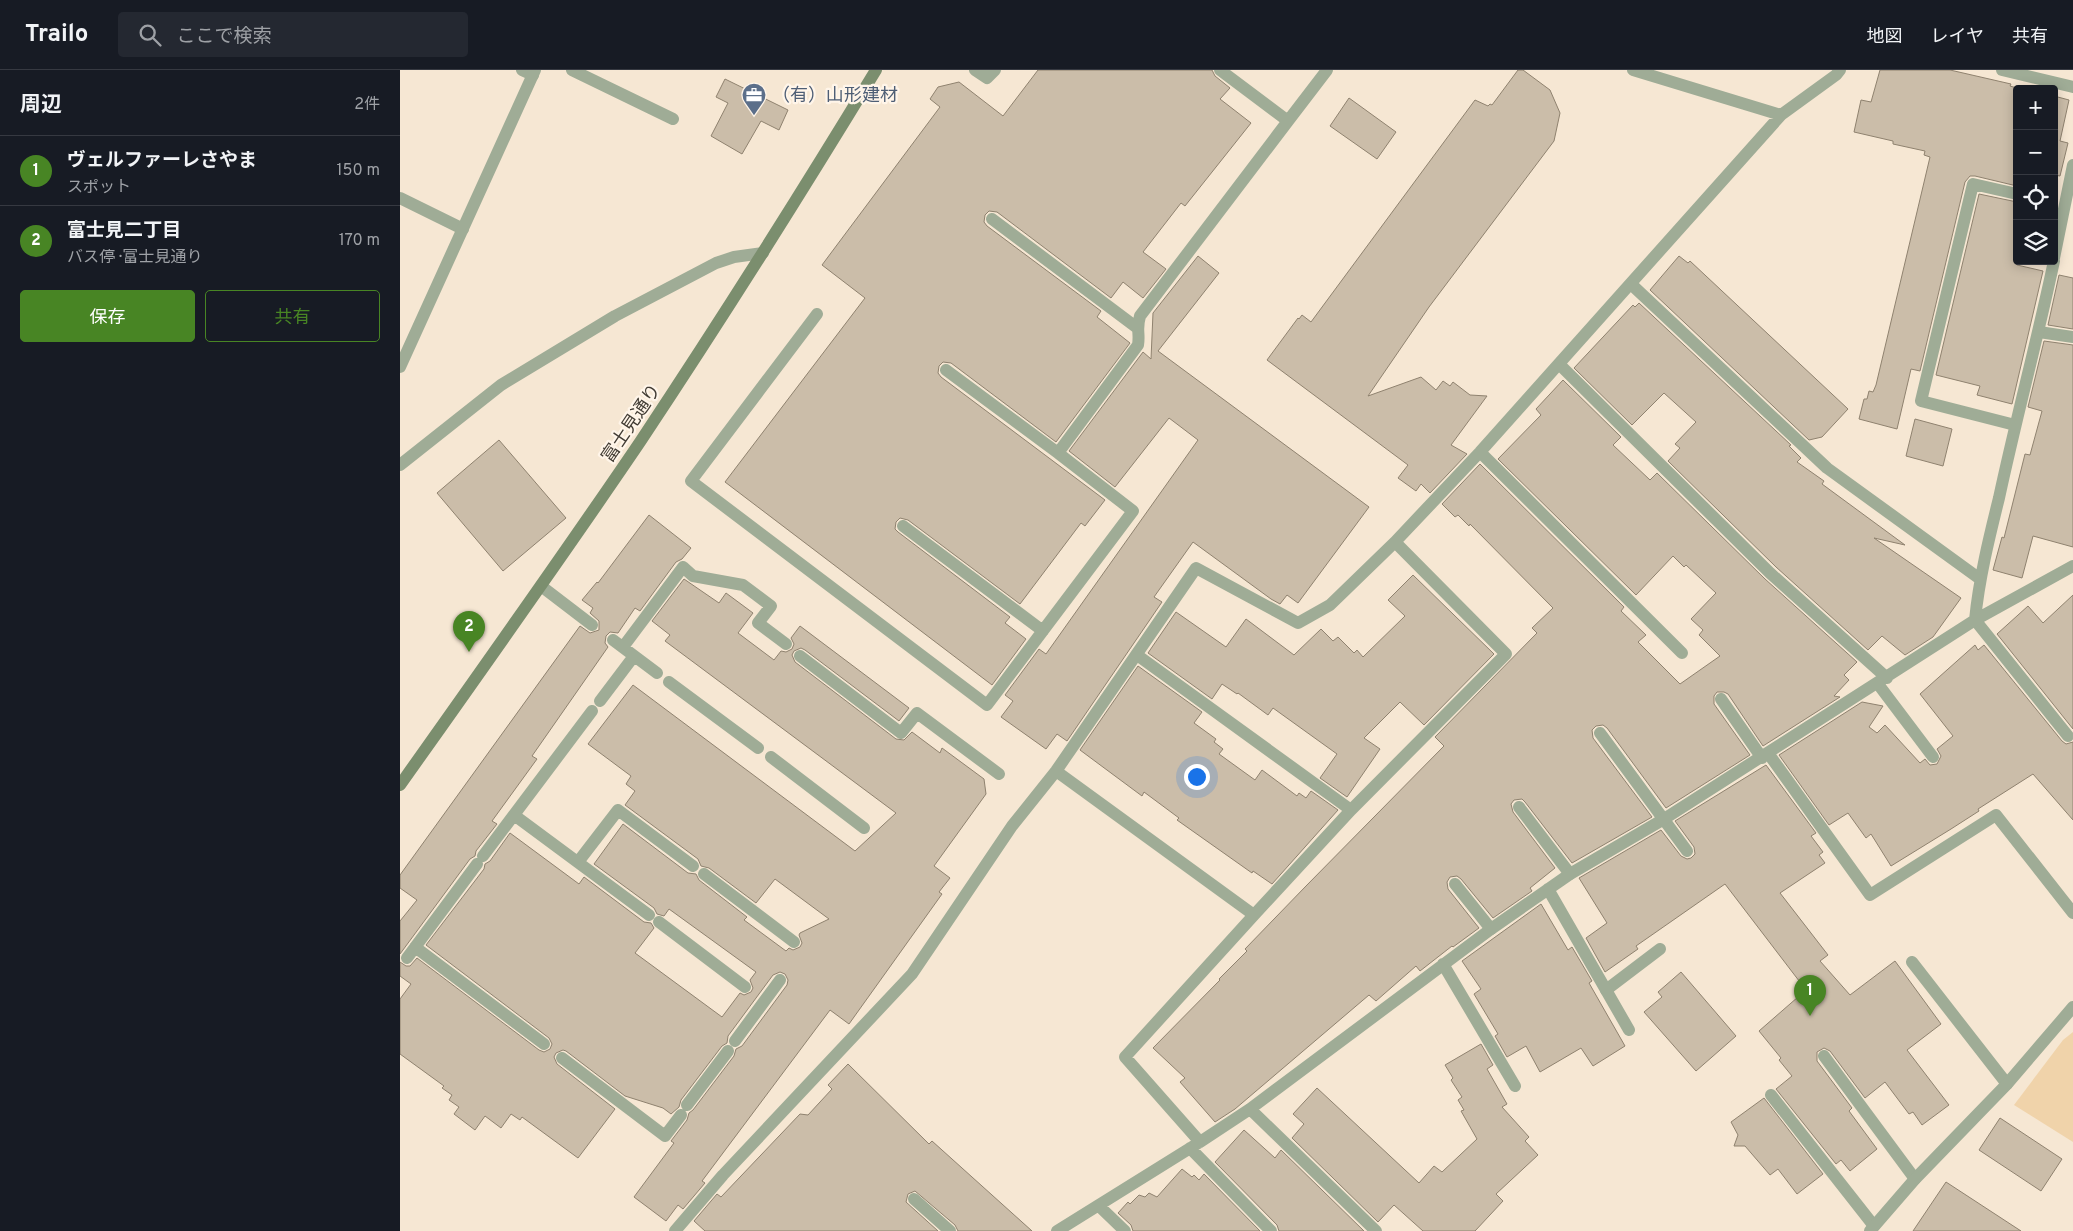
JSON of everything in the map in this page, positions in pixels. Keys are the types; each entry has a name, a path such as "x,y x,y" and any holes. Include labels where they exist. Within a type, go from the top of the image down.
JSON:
{"street":[{"path":"572,70 673,118"},
{"name":"富士見通り","path":"400,785 541,586 640,440 763,253 875,70"},
{"path":"974,70 987,78 995,70"},
{"path":"1220,70 1288,121"},
{"path":"1058,453 1138,345 1139,338 1136,327 1140,316 1327,70"},
{"path":"1633,70 1781,115"},
{"path":"675,1231 723,1175 912,974 1012,826 1056,771 1196,568 1298,623 1330,605 1395,542 1480,452 1632,285 1781,115 1836,75 1840,70"},
{"path":"2002,70 2073,87"},
{"path":"401,364 463,229 530,72"},
{"path":"2058,239 2073,165"},
{"path":"2013,193 1973,184 1920,401 2015,426"},
{"path":"400,198 463,229"},
{"path":"992,219 1136,327"},
{"path":"400,465 501,385 615,316 716,263 734,257 763,253"},
{"path":"2053,265 2039,332 2015,426 1980,579 1975,620 2068,736"},
{"path":"1632,285 1827,468 1980,579"},
{"path":"817,314 691,481 987,705 1133,512 1058,453 946,370"},
{"path":"2039,332 2073,338"},
{"path":"1559,364 1770,573 1883,681 1933,756"},
{"path":"1480,452 1682,653"},
{"path":"903,526 1043,631"},
{"path":"1271,1231 1195,1145 1125,1058 1351,810 1506,654 1395,542"},
{"path":"1057,1231 1250,1109 1443,964 1570,874 1664,819 1883,681 1975,620 2073,566"},
{"path":"657,673 618,644 683,568 693,576 743,585 770,606 758,623 786,644"},
{"path":"541,586 592,625"},
{"path":"1137,655 1351,810"},
{"path":"600,701 634,656"},
{"path":"800,656 901,733 917,713 999,774"},
{"path":"669,682 758,748"},
{"path":"1721,699 1870,895 1996,815 2073,913"},
{"path":"407,958 592,712"},
{"path":"1600,733 1687,851"},
{"path":"770,757 864,828"},
{"path":"1056,771 1254,915"},
{"path":"1519,807 1570,874"},
{"path":"578,862 618,810 693,866"},
{"path":"514,815 745,987"},
{"path":"704,874 794,942"},
{"path":"1455,884 1491,930"},
{"path":"1548,889 1629,1030"},
{"path":"415,947 544,1044"},
{"path":"1606,990 1660,949"},
{"path":"1912,962 2007,1084"},
{"path":"1443,964 1515,1086"},
{"path":"562,1058 665,1136 731,1046 761,998 780,980"},
{"path":"1771,1095 1872,1229 1915,1179 2007,1084 2073,1007"},
{"path":"1824,1056 1915,1179"},
{"path":"1250,1109 1376,1231"},
{"path":"914,1199 950,1231"},
{"path":"1099,1206 1125,1231"}],"shaded area":[{"path":"2073,1032 2073,1142 2014,1105 2063,1040"}],"building":[{"path":"1038,70 1212,70 1215,76 1230,88 1220,99 1251,123 1185,206 1181,203 1143,252 1166,269 1143,298 1123,282 1111,298 997,212 989,211 985,215 984,222 987,226 1101,311 1097,317 1130,343 1056,442 951,363 943,362 939,366 938,373 941,377 1105,500 1085,526 1081,523 1020,604 908,520 900,518 896,522 895,529 898,532 1010,617 1005,623 1026,639 992,685 725,482 865,298 822,265 940,107 930,99 938,87 959,82 1003,116"},
{"path":"1518,70 1523,70 1550,90 1560,113 1554,141 1429,307 1368,396 1421,377 1436,390 1443,381 1450,386 1453,382 1470,395 1487,396 1451,445 1467,454 1430,493 1421,484 1416,491 1398,478 1408,465 1267,360 1298,318 1302,315 1311,322 1475,100 1488,106 1492,105"},
{"path":"1880,70 1950,70 2011,84 2010,86 2013,87 2013,185 1975,176 1970,176 1965,182 1920,371 1911,369 1897,429 1859,419 1864,399 1867,399 1869,391 1873,392 1876,385 1930,157 1924,155 1925,151 1893,144 1893,141 1854,132 1861,100 1871,102"},
{"name":"（有）山形建材","path":"725,79 788,110 779,130 761,121 742,154 711,136 728,103 716,97"},
{"path":"2058,97 2069,100 2060,141 2068,143 2060,176 2058,176"},
{"path":"1349,98 1396,132 1377,159 1330,126"},
{"path":"1979,194 2013,201 2013,265 2043,271 2012,404 1977,395 1980,386 1936,375"},
{"path":"1198,256 1219,273 1158,351 1369,507 1298,603 1287,595 1280,604 1271,599 1193,542 1154,597 1162,602 1067,741 1057,734 1046,749 1001,717 1013,701 1005,695 1039,649 1046,654 1198,440 1169,418 1115,487 1069,451 1143,352 1151,359 1153,313"},
{"path":"1679,256 1688,263 1690,261 1848,409 1822,437 1809,440 1650,290"},
{"path":"2059,275 2073,278 2073,329 2048,325"},
{"path":"1639,303 1791,445 1789,446 1801,458 1797,462 1824,481 1822,484 1905,545 1874,538 1961,598 1933,637 1905,655 1882,636 1868,650 1776,567 1668,461 1680,448 1675,444 1696,422 1664,393 1632,425 1574,368 1633,305 1635,307"},
{"path":"2044,341 2073,345 2073,547 2033,536 2022,578 1993,570 2002,537 2004,538 2025,454 2030,455 2042,411 2028,407"},
{"path":"1563,380 1621,437 1613,445 1650,480 1657,473 1765,579 1857,662 1844,675 1849,680 1834,696 1840,697 1763,746 1728,694 1717,692 1714,696 1714,704 1750,755 1666,808 1607,728 1603,725 1596,726 1592,730 1593,738 1652,817 1572,863 1525,802 1522,799 1514,800 1511,804 1513,812 1555,868 1530,888 1532,891 1493,918 1461,879 1457,876 1450,877 1447,882 1448,889 1479,928 1420,971 1416,966 1376,1001 1369,995 1235,1109 1215,1122 1180,1082 1185,1078 1153,1048 1247,951 1245,949 1444,746 1435,737 1537,633 1532,628 1553,608 1470,524 1469,526 1458,515 1455,517 1442,504 1480,464 1624,607 1621,611 1646,635 1638,642 1680,684 1720,656 1699,635 1703,630 1691,619 1716,593 1686,565 1684,567 1673,556 1636,595 1498,459 1541,415 1536,409"},
{"path":"1915,419 1952,429 1943,466 1906,456"},
{"path":"499,440 566,518 503,571 437,493"},
{"path":"649,515 691,548 682,559 676,562 640,611 635,608 618,633 610,632 606,636 605,643 608,647 532,756 537,759 492,821 497,824 476,851 475,856 470,859 400,954 400,921 417,900 400,888 400,875 580,626 590,633 599,630 599,621 590,613 593,608 582,600 598,583"},
{"path":"1413,575 1494,654 1424,725 1400,702 1364,738 1380,749 1347,797 1320,778 1337,754 1273,708 1268,715 1222,684 1212,699 1148,653 1176,612 1226,647 1246,619 1294,655 1321,629 1333,641 1338,637 1354,653 1357,650 1363,657 1405,616 1388,600"},
{"path":"684,579 719,603 726,593 753,613 738,633 774,660 781,651 786,652 792,649 794,644 791,638 800,626 909,708 899,721 805,650 801,648 794,651 792,655 795,662 896,739 904,740 912,732 940,753 942,748 984,779 986,794 934,866 950,878 939,892 942,894 849,1024 830,1010 702,1181 705,1183 683,1209 678,1205 666,1221 634,1197 674,1143 671,1141 687,1120 689,1113 734,1056 736,1049 742,1046 787,985 788,980 785,974 780,972 773,975 728,1036 727,1043 722,1046 681,1100 679,1107 671,1114 663,1108 625,1096 566,1051 563,1050 556,1053 554,1057 557,1064 615,1109 578,1158 522,1117 520,1120 511,1114 501,1128 485,1116 475,1130 454,1114 459,1107 449,1100 452,1095 442,1088 444,1086 400,1054 400,999 411,984 400,976 400,962 410,966 417,958 539,1050 544,1052 550,1049 552,1044 549,1038 426,945 510,833 579,884 584,877 644,922 651,923 654,928 635,953 722,1017 740,993 744,995 751,992 753,988 750,980 756,972 669,909 664,916 657,914 654,908 594,864 623,824 688,873 696,874 699,880 747,917 744,920 786,951 789,948 793,950 800,947 802,943 800,933 829,919 775,879 756,903 709,868 701,866 698,859 625,805 635,791 626,784 631,776 588,744 633,685 855,851 896,813 665,641 670,635 652,621"},
{"path":"2073,595 2073,729 1997,634 2028,606 2043,623"},
{"path":"1975,645 1978,650 1984,645 2062,741 2066,744 2073,742 2073,820 2033,774 1978,809 1979,811 1891,866 1871,834 1866,838 1848,813 1829,825 1779,755 1862,702 1883,706 1869,727 1877,733 1885,725 1920,763 1925,759 1930,765 1937,764 1941,756 1937,749 1953,736 1920,694"},
{"path":"1138,666 1202,712 1194,723 1216,739 1214,742 1223,749 1219,754 1255,780 1262,770 1297,796 1299,793 1306,798 1311,791 1338,810 1272,884 1253,871 1252,873 1177,820 1179,818 1144,792 1142,796 1080,750"},
{"path":"1766,765 1816,833 1811,836 1823,852 1819,855 1825,863 1780,893 1828,955 1820,961 1850,995 1895,961 1941,1024 1907,1050 1949,1105 1922,1125 1913,1112 1909,1114 1885,1082 1865,1098 1830,1051 1824,1048 1817,1052 1817,1061 1852,1108 1849,1111 1877,1149 1850,1171 1841,1160 1836,1164 1776,1089 1792,1076 1779,1060 1781,1058 1759,1031 1806,990 1725,884 1636,946 1638,949 1605,972 1586,938 1607,923 1579,878 1661,830 1681,856 1687,859 1691,858 1695,854 1694,847 1675,821"},
{"path":"1541,904 1568,950 1572,947 1592,981 1589,983 1625,1046 1593,1066 1581,1048 1540,1072 1526,1046 1507,1057 1495,1036 1498,1034 1474,994 1481,989 1462,961"},
{"path":"1681,972 1736,1036 1696,1071 1644,1012 1662,997 1658,992"},
{"path":"1481,1044 1493,1065 1487,1069 1507,1104 1502,1107 1529,1137 1525,1141 1538,1155 1496,1194 1503,1201 1475,1231 1423,1231 1394,1205 1378,1222 1292,1138 1304,1124 1293,1114 1317,1088 1419,1183 1434,1166 1442,1172 1477,1139 1461,1111 1464,1110 1458,1100 1462,1097 1451,1080 1453,1078 1445,1065"},
{"path":"848,1064 929,1144 932,1141 1032,1231 958,1231 955,1225 915,1191 908,1194 906,1202 938,1231 705,1231 694,1221 717,1194 721,1197 800,1114 808,1115 832,1089 828,1085"},
{"path":"1764,1098 1823,1174 1797,1194 1778,1169 1770,1175 1745,1146 1734,1146 1738,1135 1731,1122"},
{"path":"2000,1118 2062,1159 2041,1191 1979,1150"},
{"path":"1244,1130 1275,1158 1281,1150 1364,1231 1279,1231 1277,1225 1215,1162"},
{"path":"1182,1169 1199,1180 1204,1174 1260,1231 1133,1231 1131,1225 1118,1213 1128,1202 1130,1204 1139,1195 1145,1197 1149,1193 1157,1197"},
{"path":"1946,1182 2021,1231 1913,1231"}],"place":[{"name":"（有）山形建材","path":"754,116"},
{"name":"富士見二丁目","path":"469,652"},
{"name":"ヴェルファーレさやま","path":"1810,1016"}]}
